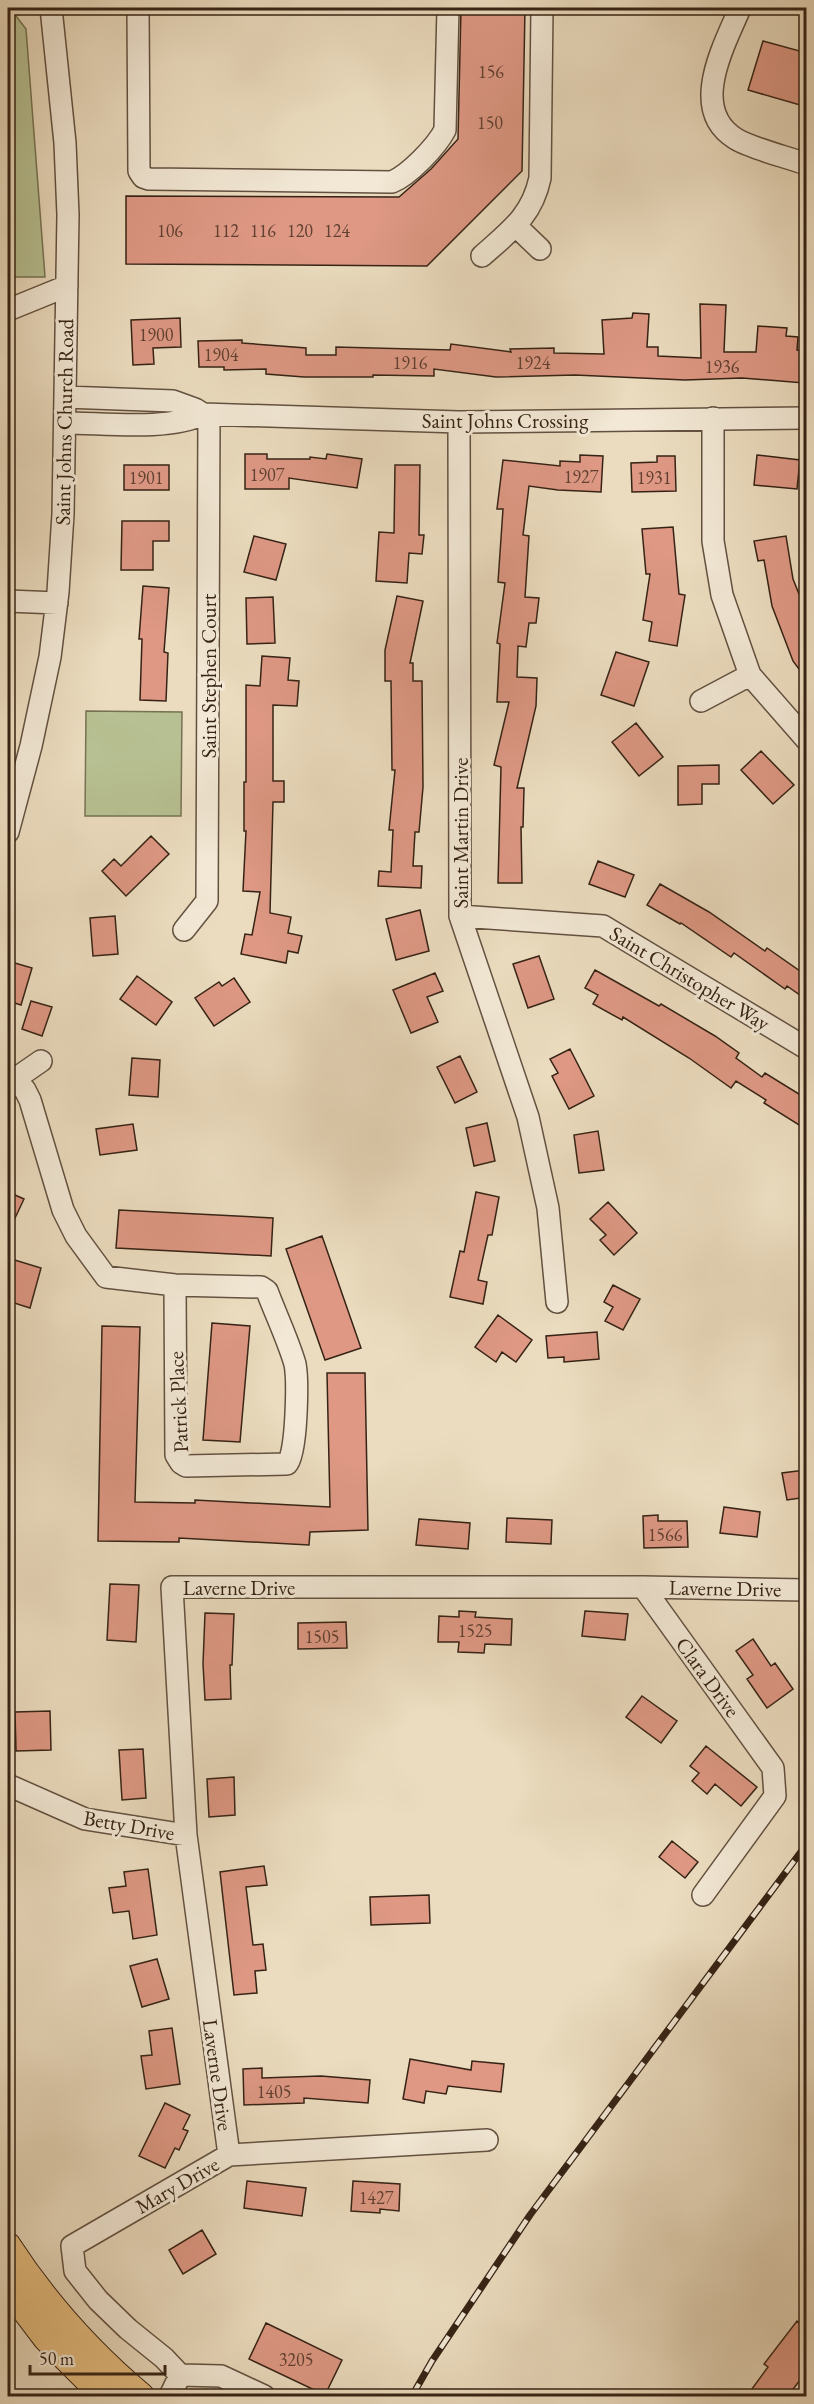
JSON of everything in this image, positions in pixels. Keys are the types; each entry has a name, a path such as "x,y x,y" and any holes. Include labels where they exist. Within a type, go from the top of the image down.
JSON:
{"main road":[{"path":"8,2246 25,2273 65,2323 110,2370 141,2397"},
{"path":"8,2288 46,2338 104,2397"}],"street":[{"name":"Saint Johns Church Road","path":"8,832 15,773 45,687 57,603 63,514 68,215 65,153 51,8"},
{"path":"138,8 140,171 142,177 178,180 392,182 401,178 440,140 445,130 448,8"},
{"path":"482,256 528,213 537,195 540,178 542,8"},
{"path":"740,8 716,68 711,91 715,115 720,126 737,140 807,164"},
{"path":"516,226 540,249"},
{"path":"8,310 67,286"},
{"name":"Saint Johns Crossing","path":"65,398 173,401 206,415"},
{"name":"Saint Johns Crossing","path":"65,423 161,424 181,422 206,415 459,422 807,418"},
{"name":"Saint Stephen Court","path":"184,930 207,901 206,415"},
{"path":"713,418 713,541 722,595 750,675 807,739"},
{"name":"Saint Martin Drive","path":"459,422 460,916 528,1117 548,1208 557,1302"},
{"path":"8,600 57,603"},
{"path":"701,701 750,675"},
{"name":"Saint Christopher Way","path":"460,916 603,926 807,1048"},
{"path":"11,1076 41,1061"},
{"name":"Patrick Place","path":"11,1076 30,1100 63,1210 76,1236 102,1274 112,1280 175,1285 261,1287 267,1291 295,1366 296,1428 292,1460 287,1464 186,1466 181,1463 176,1455 175,1285"},
{"name":"Laverne Drive","path":"229,2155 186,1835 172,1587 643,1587 807,1590"},
{"name":"Clara Drive","path":"643,1587 772,1768 776,1796 704,1895"},
{"name":"Betty Drive","path":"8,1785 85,1820 186,1835"},
{"name":"Mary Drive","path":"180,2375 98,2300 75,2271 72,2246 229,2155 487,2140"},
{"path":"170,2397 180,2375 221,2376 264,2397"}],"green space":[{"path":"8,8 26,29 45,277 8,277"},
{"path":"86,711 182,712 181,816 85,816"}],"building":[{"path":"461,8 525,8 522,171 427,266 126,264 126,196 399,197 431,169 458,139"},
{"path":"763,41 807,53 807,107 748,90"},
{"path":"700,304 726,305 724,352 756,352 758,326 787,328 786,336 798,337 797,350 807,351 804,383 742,378 685,380 575,375 496,377 434,369 434,376 304,377 266,374 266,369 224,370 224,367 199,367 198,341 242,340 242,343 306,348 306,355 336,355 336,347 450,350 451,344 511,352 510,349 554,348 554,353 604,354 602,320 632,318 633,313 649,314 647,347 658,347 658,356 701,358"},
{"path":"180,318 181,347 153,348 154,364 133,365 131,320"},
{"path":"245,454 267,454 267,459 310,459 310,457 326,459 327,454 362,459 357,488 289,478 289,489 245,489"},
{"path":"580,455 603,456 601,492 529,486 523,535 529,536 525,597 539,598 536,623 529,623 526,647 518,646 517,677 537,678 536,706 517,788 524,788 523,827 521,827 522,883 498,883 501,767 494,765 509,702 497,702 500,644 497,643 505,583 498,582 503,509 497,509 503,460 560,466 560,461 580,462"},
{"path":"757,455 800,460 797,489 754,485"},
{"path":"657,456 675,456 676,491 632,492 631,463 657,462"},
{"path":"124,465 169,465 169,490 124,490"},
{"path":"395,465 420,465 419,535 424,535 422,554 409,553 407,583 376,581 379,532 394,533"},
{"path":"122,521 169,521 169,541 153,541 153,570 121,570"},
{"path":"673,527 679,594 685,595 677,646 649,641 652,622 643,620 650,574 646,574 642,529"},
{"path":"254,536 286,544 276,580 244,572"},
{"path":"786,536 793,579 807,614 807,680 793,661 772,606 764,560 758,561 754,541"},
{"path":"143,586 169,588 164,652 168,653 166,701 140,700 142,639 139,639"},
{"path":"397,596 423,601 410,663 413,663 413,681 422,681 423,787 419,832 415,832 413,866 422,866 421,888 378,886 379,871 391,872 393,830 389,830 395,770 392,770 391,681 385,681 385,650"},
{"path":"273,597 275,643 247,644 246,598"},
{"path":"616,652 649,662 634,706 601,695"},
{"path":"262,656 290,658 288,680 299,681 297,706 273,705 273,781 284,781 284,802 273,802 270,913 291,917 288,933 302,936 298,953 288,951 286,963 241,954 245,934 252,935 260,892 243,891 246,831 244,831 244,782 246,782 246,685 260,686"},
{"path":"636,723 663,757 639,776 612,742"},
{"path":"761,751 794,785 773,804 741,770"},
{"path":"719,765 719,784 702,784 702,804 678,805 678,766"},
{"path":"151,836 169,854 126,896 102,871 114,859 121,866"},
{"path":"598,861 634,875 625,897 589,884"},
{"path":"660,884 709,912 765,951 767,948 807,976 807,1000 787,986 785,989 734,953 731,957 681,923 647,905"},
{"path":"420,910 429,951 396,960 386,919"},
{"path":"115,916 118,954 93,956 90,918"},
{"path":"539,956 554,999 528,1008 513,964"},
{"path":"8,961 32,968 21,1005 8,1001"},
{"path":"595,970 659,1006 661,1004 715,1036 739,1053 736,1058 762,1077 765,1073 807,1099 807,1130 764,1103 766,1100 736,1081 731,1088 689,1058 623,1017 622,1020 593,1004 598,995 585,988"},
{"path":"435,973 443,991 427,997 438,1022 411,1033 393,990"},
{"path":"137,976 172,1002 156,1025 120,999"},
{"path":"234,978 250,1002 214,1026 195,998 219,982 222,986"},
{"path":"31,1001 52,1007 42,1036 22,1029"},
{"path":"570,1049 594,1096 569,1109 552,1076 558,1073 550,1059"},
{"path":"460,1056 477,1092 455,1103 437,1067"},
{"path":"132,1058 160,1060 158,1097 129,1095"},
{"path":"487,1123 495,1161 474,1166 466,1128"},
{"path":"133,1124 137,1150 100,1155 96,1129"},
{"path":"598,1131 604,1170 579,1173 574,1135"},
{"path":"8,1192 24,1199 8,1233"},
{"path":"476,1192 499,1197 492,1235 488,1235 478,1280 487,1282 483,1304 450,1297 460,1251 464,1252"},
{"path":"608,1202 637,1233 614,1255 600,1240 606,1235 590,1219"},
{"path":"119,1210 273,1218 271,1256 116,1248"},
{"path":"322,1236 361,1348 325,1360 286,1249"},
{"path":"8,1258 41,1268 30,1308 8,1301"},
{"path":"613,1285 640,1299 623,1330 605,1321 613,1307 604,1302"},
{"path":"498,1315 532,1340 516,1362 502,1352 496,1362 475,1347"},
{"path":"212,1323 250,1326 240,1442 203,1440"},
{"path":"102,1326 140,1327 135,1502 195,1503 195,1500 330,1507 327,1373 365,1373 368,1530 310,1532 309,1545 179,1538 179,1542 98,1541"},
{"path":"597,1332 599,1359 564,1362 564,1357 548,1358 546,1336"},
{"path":"805,1470 807,1497 787,1500 782,1473"},
{"path":"724,1507 760,1512 757,1537 720,1533"},
{"path":"658,1515 658,1521 687,1521 688,1547 644,1548 643,1516"},
{"path":"507,1518 552,1520 551,1544 506,1542"},
{"path":"419,1519 470,1523 468,1549 416,1545"},
{"path":"110,1584 139,1585 136,1642 107,1640"},
{"path":"459,1611 476,1612 475,1617 512,1619 511,1645 485,1644 484,1653 458,1652 459,1642 438,1642 439,1616 459,1617"},
{"path":"585,1611 628,1614 625,1640 582,1636"},
{"path":"205,1613 234,1614 232,1665 230,1665 231,1699 205,1700 203,1664"},
{"path":"346,1622 347,1648 298,1649 298,1623"},
{"path":"753,1639 771,1666 775,1663 793,1689 767,1708 747,1679 753,1675 736,1651"},
{"path":"642,1696 677,1721 661,1743 626,1717"},
{"path":"50,1711 51,1750 16,1751 15,1712"},
{"path":"706,1746 757,1787 741,1806 715,1784 707,1794 692,1781 699,1773 690,1766"},
{"path":"143,1749 146,1798 122,1800 119,1750"},
{"path":"234,1777 235,1815 209,1817 207,1779"},
{"path":"672,1841 698,1862 685,1878 659,1857"},
{"path":"264,1866 267,1885 246,1887 253,1945 263,1944 266,1970 255,1971 257,1993 234,1995 220,1872"},
{"path":"148,1869 157,1935 133,1939 129,1911 113,1913 109,1888 126,1886 124,1872"},
{"path":"429,1895 430,1923 371,1925 370,1897"},
{"path":"157,1959 169,1999 142,2007 130,1966"},
{"path":"172,2028 180,2084 146,2089 141,2056 152,2055 149,2031"},
{"path":"410,2059 471,2070 472,2061 504,2064 501,2092 448,2086 446,2094 426,2091 424,2103 403,2099"},
{"path":"262,2068 262,2078 321,2076 370,2080 368,2103 304,2098 304,2103 244,2105 243,2069"},
{"path":"165,2103 190,2115 183,2129 188,2131 179,2150 175,2148 165,2168 139,2156"},
{"path":"247,2181 306,2188 302,2216 244,2208"},
{"path":"353,2181 400,2184 399,2211 380,2209 380,2213 351,2211"},
{"path":"202,2230 216,2254 183,2274 169,2250"},
{"path":"797,2321 807,2329 807,2371 787,2397 746,2397 768,2367 764,2364"},
{"path":"266,2323 342,2360 325,2395 249,2359"}],"railway":[{"path":"412,2396 432,2361 530,2215 806,1845"}]}
